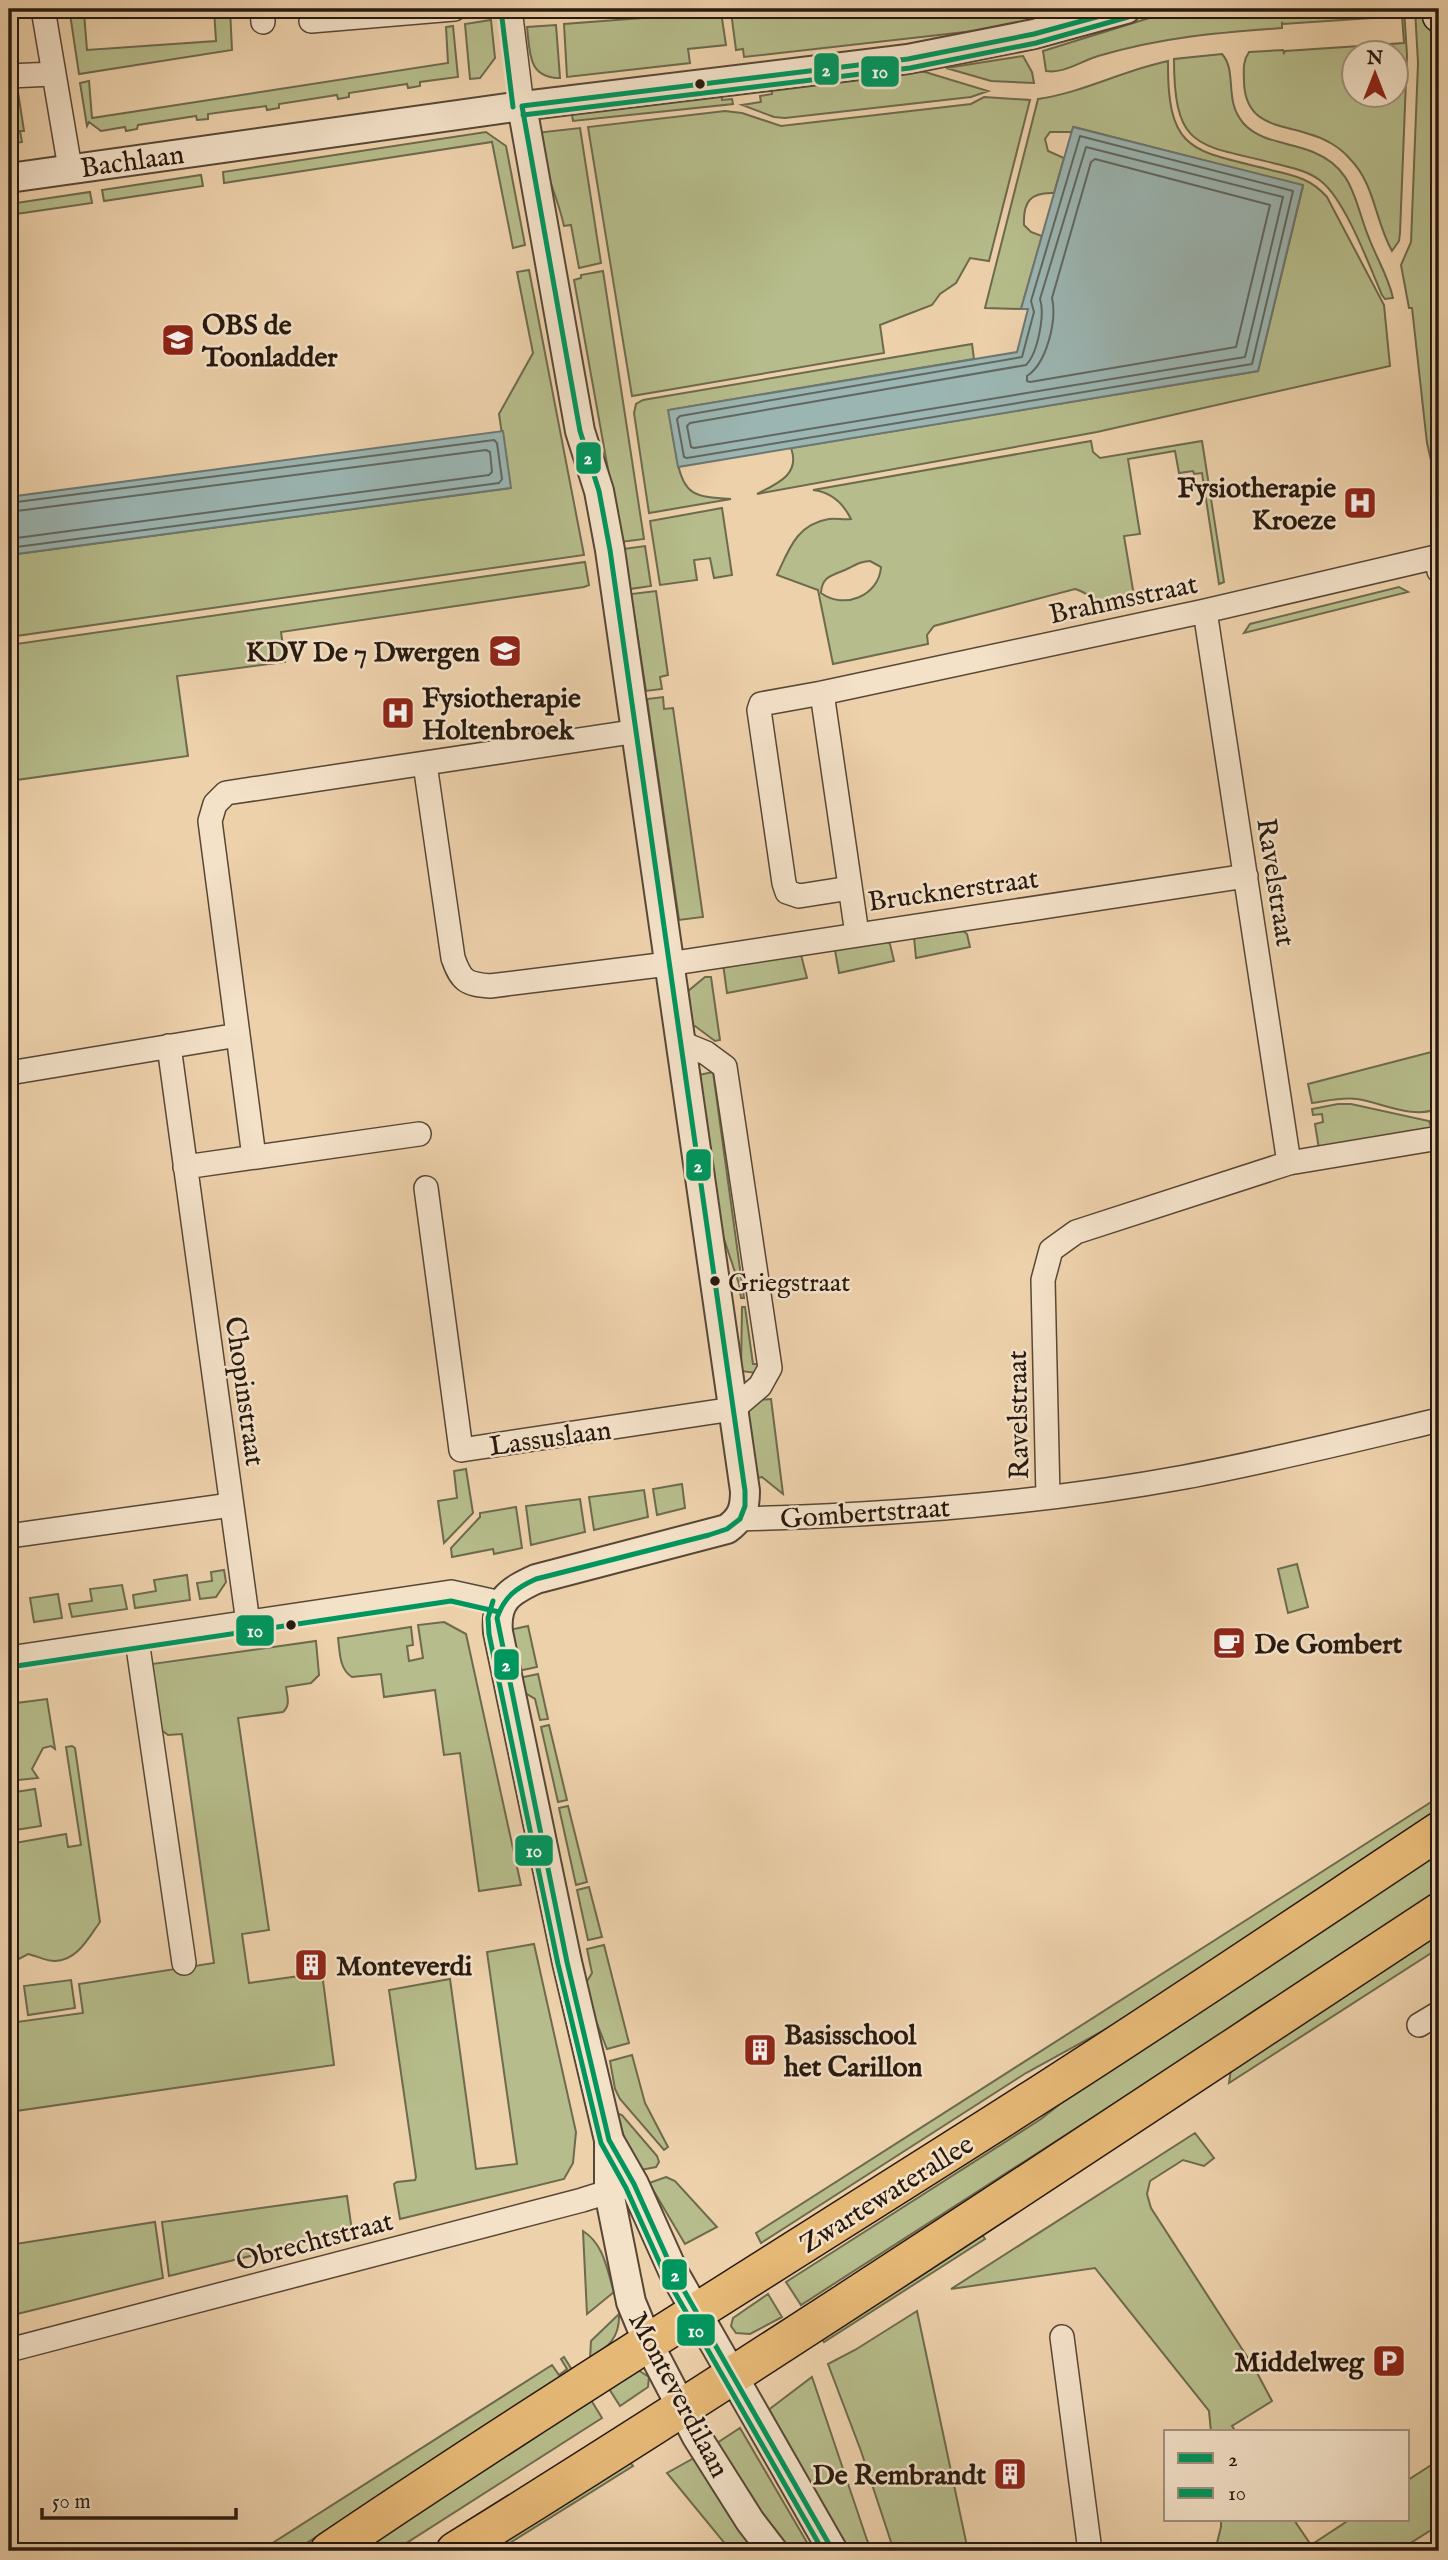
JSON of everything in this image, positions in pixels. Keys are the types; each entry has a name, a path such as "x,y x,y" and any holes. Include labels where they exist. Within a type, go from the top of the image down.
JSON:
{"main road":[{"path":"1439,9 1439,16"},
{"name":"Zwartewaterallee","path":"330,2551 431,2482 1049,2089 1439,1831"},
{"path":"455,2551 635,2440 682,2406 1439,1912"}],"street":[{"path":"43,9 70,168"},
{"path":"310,21 454,9"},
{"path":"510,9 522,106 580,432 599,491 610,550 638,731 668,964 745,1490 745,1506 740,1519"},
{"name":"Bachlaan","path":"9,178 522,106 908,59 1034,34 1126,9"},
{"path":"9,76 53,74"},
{"name":"Brahmsstraat","path":"850,888 799,896 787,892 759,710 761,704 1438,564"},
{"name":"Ravelstraat","path":"1205,611 1289,1163"},
{"path":"822,693 857,934"},
{"path":"254,1157 210,821 215,804 226,793 638,731"},
{"path":"425,764 453,958 460,976 472,984 490,986 668,964"},
{"name":"Brucknerstraat","path":"668,964 1246,876"},
{"path":"9,1073 238,1035"},
{"path":"679,1042 706,1052 725,1067 766,1340 770,1368 760,1386 733,1409"},
{"name":"Chopinstraat","path":"169,1046 248,1623"},
{"path":"185,1167 419,1135"},
{"name":"Ravelstraat","path":"1048,1497 1043,1279 1051,1250 1076,1232 1289,1163 1439,1138"},
{"name":"Lassuslaan","path":"426,1188 461,1450 733,1409"},
{"name":"Gombertstraat","path":"501,1603 515,1588 536,1579 709,1535 727,1529 740,1519 855,1516 1048,1497 1184,1477 1439,1420"},
{"path":"9,1536 231,1505"},
{"path":"9,1658 451,1592 501,1603"},
{"name":"Monteverdilaan","path":"501,1603 497,1618 498,1632 567,1962 621,2188 631,2302 648,2343 697,2437 743,2511 773,2551"},
{"path":"137,1640 184,1963"},
{"path":"1419,2025 1439,2013"},
{"name":"Monteverdilaan","path":"621,2188 698,2312 833,2551"},
{"name":"Obrechtstraat","path":"9,2350 621,2188"},
{"path":"1062,2337 1090,2551"}],"green space":[{"path":"214,9 230,9 232,50 79,74 70,14 84,13 87,50 216,41"},
{"path":"770,9 1025,9 1028,22 983,30 744,57 743,49 736,50 731,12"},
{"path":"1178,9 1404,9 1406,38 1404,38 1402,16 1282,22 1282,28 1167,40 1098,56 1066,69 1046,71 1043,51"},
{"path":"1415,9 1421,9 1431,33 1436,103 1439,495 1427,443 1412,308 1409,308 1401,265 1411,242 1418,63"},
{"path":"721,12 726,45 688,49 690,63 567,77 564,24"},
{"path":"491,20 495,58 480,78 470,79 465,24"},
{"path":"556,25 560,78 541,73 532,62 527,27"},
{"path":"453,26 458,77 420,82 420,86 408,88 407,84 349,93 349,97 338,99 337,95 279,104 279,108 267,110 266,106 208,114 208,119 197,120 196,116 138,125 137,129 126,131 125,127 101,131 89,122 87,126 80,83 89,81 92,118 448,63 446,27"},
{"path":"1340,47 1340,108 1405,108 1400,233 1399,241 1392,251 1365,180 1350,159 1320,138 1275,125 1257,115 1251,107 1244,83 1245,60 1249,52"},
{"path":"1222,54 1229,69 1234,106 1244,124 1259,135 1327,159 1345,177 1356,199 1393,298 1385,299 1382,295 1348,219 1331,191 1322,182 1301,170 1210,147 1196,139 1186,128 1179,112 1175,89 1174,59"},
{"path":"1023,56 1032,72 1034,83 991,81 946,68"},
{"path":"1168,61 1173,115 1180,132 1191,144 1224,158 1297,177 1316,186 1327,197 1384,305 1390,366 1097,432 757,494 779,482 790,472 793,465 791,448 1258,371 1303,186 1074,127 1072,132 1050,132 1045,139 1048,151 1064,158 1054,193 1039,194 1030,200 1025,210 1024,225 1031,232 1042,236 1021,309 985,308 1038,99 1071,92"},
{"path":"911,70 988,91 971,97 785,118 774,117 742,105 761,102 760,96 772,94 771,85"},
{"path":"721,91 722,100 732,99 733,104 573,121 571,109"},
{"path":"18,92 24,131 20,131 22,142 9,144 9,94"},
{"path":"984,97 1030,100 989,261 970,258 956,283 940,294 932,305 880,325 884,353 632,396 588,127 725,111 742,113 781,126 971,104"},
{"path":"580,128 601,263 579,268 571,225 564,226 535,133"},
{"path":"486,132 506,146 525,245 513,248 492,142 224,183 223,172"},
{"path":"201,175 203,186 104,201 102,190"},
{"path":"90,192 92,203 9,215 9,204"},
{"path":"529,270 584,555 9,637 9,555 510,488 499,414 533,353 517,272"},
{"path":"603,271 644,539 621,542 574,280 581,278 581,275"},
{"path":"972,344 974,359 669,410 680,471 687,487 700,495 731,499 649,513 634,413 636,404 643,400"},
{"path":"1091,441 1093,452 1100,458 1202,441 1224,582 1219,584 1202,473 1179,473 1175,451 1128,459 1140,534 1124,536 1135,602 1098,609 1089,596 1075,589 934,626 927,635 928,644 833,664 818,590 777,575 796,539 809,526 829,519 851,519 836,499 813,490","holes":["870,561 881,567 874,586 859,597 840,600 821,593 827,579 857,564"]},
{"path":"722,508 732,575 714,578 710,558 694,560 697,580 660,585 650,521"},
{"path":"645,546 651,586 630,589 623,549"},
{"path":"585,562 589,585 584,587 281,632 285,662 177,676 188,756 9,781 9,645"},
{"path":"1399,587 1408,592 1244,633 1250,624"},
{"path":"656,591 668,675 660,677 662,689 646,691 631,594"},
{"path":"663,697 664,709 673,708 703,917 679,920 647,699"},
{"path":"963,931 967,934 970,947 916,958 914,937"},
{"path":"887,941 894,961 839,973 835,950"},
{"path":"801,955 807,978 727,993 723,964"},
{"path":"705,977 711,977 720,1040 715,1041 695,1026 692,1027 687,992"},
{"path":"1439,1050 1439,1108 1419,1112 1398,1110 1351,1099 1312,1103 1308,1084"},
{"path":"713,1072 744,1298 741,1298 721,1230 699,1075"},
{"path":"1351,1104 1429,1121 1432,1129 1319,1149 1315,1124 1323,1122 1322,1114 1313,1115 1312,1109"},
{"path":"742,1307 745,1307 753,1364 760,1364 756,1373 741,1371"},
{"path":"771,1399 783,1494 762,1477 756,1478 747,1413 759,1400"},
{"path":"466,1469 473,1513 444,1543 438,1501 457,1498 454,1471"},
{"path":"682,1484 685,1508 657,1515 653,1489"},
{"path":"644,1490 648,1517 594,1530 589,1497"},
{"path":"580,1499 585,1532 531,1545 526,1506"},
{"path":"516,1507 522,1548 494,1554 493,1549 452,1557 451,1548 480,1517 480,1513"},
{"path":"1297,1564 1308,1607 1288,1613 1278,1569"},
{"path":"224,1570 226,1582 216,1597 200,1599 197,1583 212,1581 211,1572"},
{"path":"187,1575 190,1600 135,1608 133,1595 156,1591 154,1580"},
{"path":"122,1585 127,1609 72,1617 69,1604 92,1601 90,1589"},
{"path":"58,1594 62,1618 34,1622 30,1598"},
{"path":"444,1622 466,1634 521,1885 479,1891 460,1753 444,1755 435,1690 384,1697 381,1674 352,1677 341,1660 338,1638 411,1627 413,1645 407,1646 409,1661 423,1658 418,1625"},
{"path":"528,1626 537,1667 518,1671 509,1630"},
{"path":"316,1641 319,1675 311,1683 286,1687 288,1703 283,1712 238,1718 269,1930 242,1934 249,1983 322,1973 334,2065 9,2112 9,2023 83,2013 79,1984 214,1963 182,1734 168,1735 160,1729 152,1664"},
{"path":"538,1674 548,1719 540,1720 535,1699 522,1691 519,1678"},
{"path":"47,1699 55,1749 51,1746 43,1748 32,1769 38,1778 9,1781 9,1704"},
{"path":"549,1725 567,1800 558,1802 541,1727"},
{"path":"66,1747 75,1748 100,1922 82,1947 70,1957 52,1961 28,1954 15,1961 9,1940 9,1844 66,1834 68,1847 81,1845"},
{"path":"35,1789 41,1826 9,1831 9,1793"},
{"path":"1439,1797 1439,1817 1128,2017 1026,2073 761,2243 756,2233"},
{"path":"568,1806 587,1882 576,1885 559,1808"},
{"path":"1439,1850 1439,1895 801,2305 786,2282 1041,2119 1139,2042"},
{"path":"589,1887 602,1937 588,1940 577,1890"},
{"path":"1439,1928 1439,1948 1229,2083 1231,2069"},
{"path":"534,1944 576,2132 573,2163 564,2179 400,2219 394,2184 415,2180 416,2177 389,1990 450,1979 476,2169 517,2164 487,1952"},
{"path":"604,1945 629,2043 607,2049 594,2016 586,1983 592,1973 587,1949"},
{"path":"71,1980 75,2008 28,2015 24,1986"},
{"path":"632,2055 645,2103 668,2147 664,2150 620,2099 615,2089 610,2061"},
{"path":"616,2113 622,2115 657,2156 659,2162 656,2167 641,2170 627,2146"},
{"path":"1195,2133 1214,2158 1204,2166 1183,2160 1150,2181 1147,2194 1151,2208 1255,2369 1272,2401 1232,2426 1235,2430 1211,2430 1209,2411 1095,2268 951,2289"},
{"path":"666,2177 675,2181 717,2227 685,2244 649,2183"},
{"path":"347,2196 352,2231 169,2276 162,2222"},
{"path":"155,2222 163,2278 9,2316 9,2245"},
{"path":"583,2231 600,2250 614,2292 587,2314"},
{"path":"980,2231 985,2239 824,2342 815,2328"},
{"path":"768,2294 782,2317 750,2334 736,2333 731,2326 733,2318"},
{"path":"917,2311 968,2551 894,2551 861,2451 828,2364"},
{"path":"619,2314 612,2341 590,2359 591,2341"},
{"path":"564,2357 574,2373 294,2551 260,2551 552,2365 559,2375 567,2369 561,2359"},
{"path":"638,2370 649,2377 648,2387 620,2406 606,2384"},
{"path":"812,2377 872,2551 847,2551 767,2411"},
{"path":"588,2395 602,2418 394,2551 344,2551"},
{"path":"740,2428 812,2551 786,2551 714,2445"},
{"path":"627,2458 633,2466 497,2551 480,2551"},
{"path":"694,2458 758,2551 731,2551 667,2473"},
{"path":"1439,2460 1439,2525 1398,2551 1215,2551 1221,2522 1295,2522 1311,2545 1346,2522 1410,2522 1410,2479"}],"water":[{"path":"1073,127 1303,185 1258,371 678,467 668,410 1017,352 1028,309 1021,309"},
{"path":"503,431 511,488 9,555 9,497"}],"transit line":[{"name":"2","path":"522,106 908,59 1034,34 1126,9"},
{"name":"10","path":"501,10 513,107"},
{"name":"10","path":"523,115 910,68 1036,43 1128,17"},
{"name":"2","path":"522,106 580,431 599,491 610,550 745,1491 745,1506 740,1519"},
{"name":"2","path":"740,1519 727,1529 709,1535 536,1579 512,1594 503,1604 497,1618 567,1962 609,2140 634,2184 674,2273 833,2551"},
{"name":"10","path":"10,1667 451,1601 499,1612"},
{"name":"10","path":"493,1601 488,1618 489,1634 558,1964 601,2143 626,2188 666,2277 823,2551"}],"place":[{"name":"OBS de Toonladder","path":"178,340"},
{"name":"Fysiotherapie Kroeze","path":"1360,503"},
{"name":"KDV De 7 Dwergen","path":"505,651"},
{"name":"Fysiotherapie Holtenbroek","path":"398,713"},
{"name":"Griegstraat","path":"715,1281"},
{"name":"De Gombert","path":"1229,1643"},
{"name":"Monteverdi","path":"311,1965"},
{"name":"Basisschool het Carillon","path":"760,2050"},
{"name":"Middelweg","path":"1389,2361"},
{"name":"De Rembrandt","path":"1010,2474"}]}
